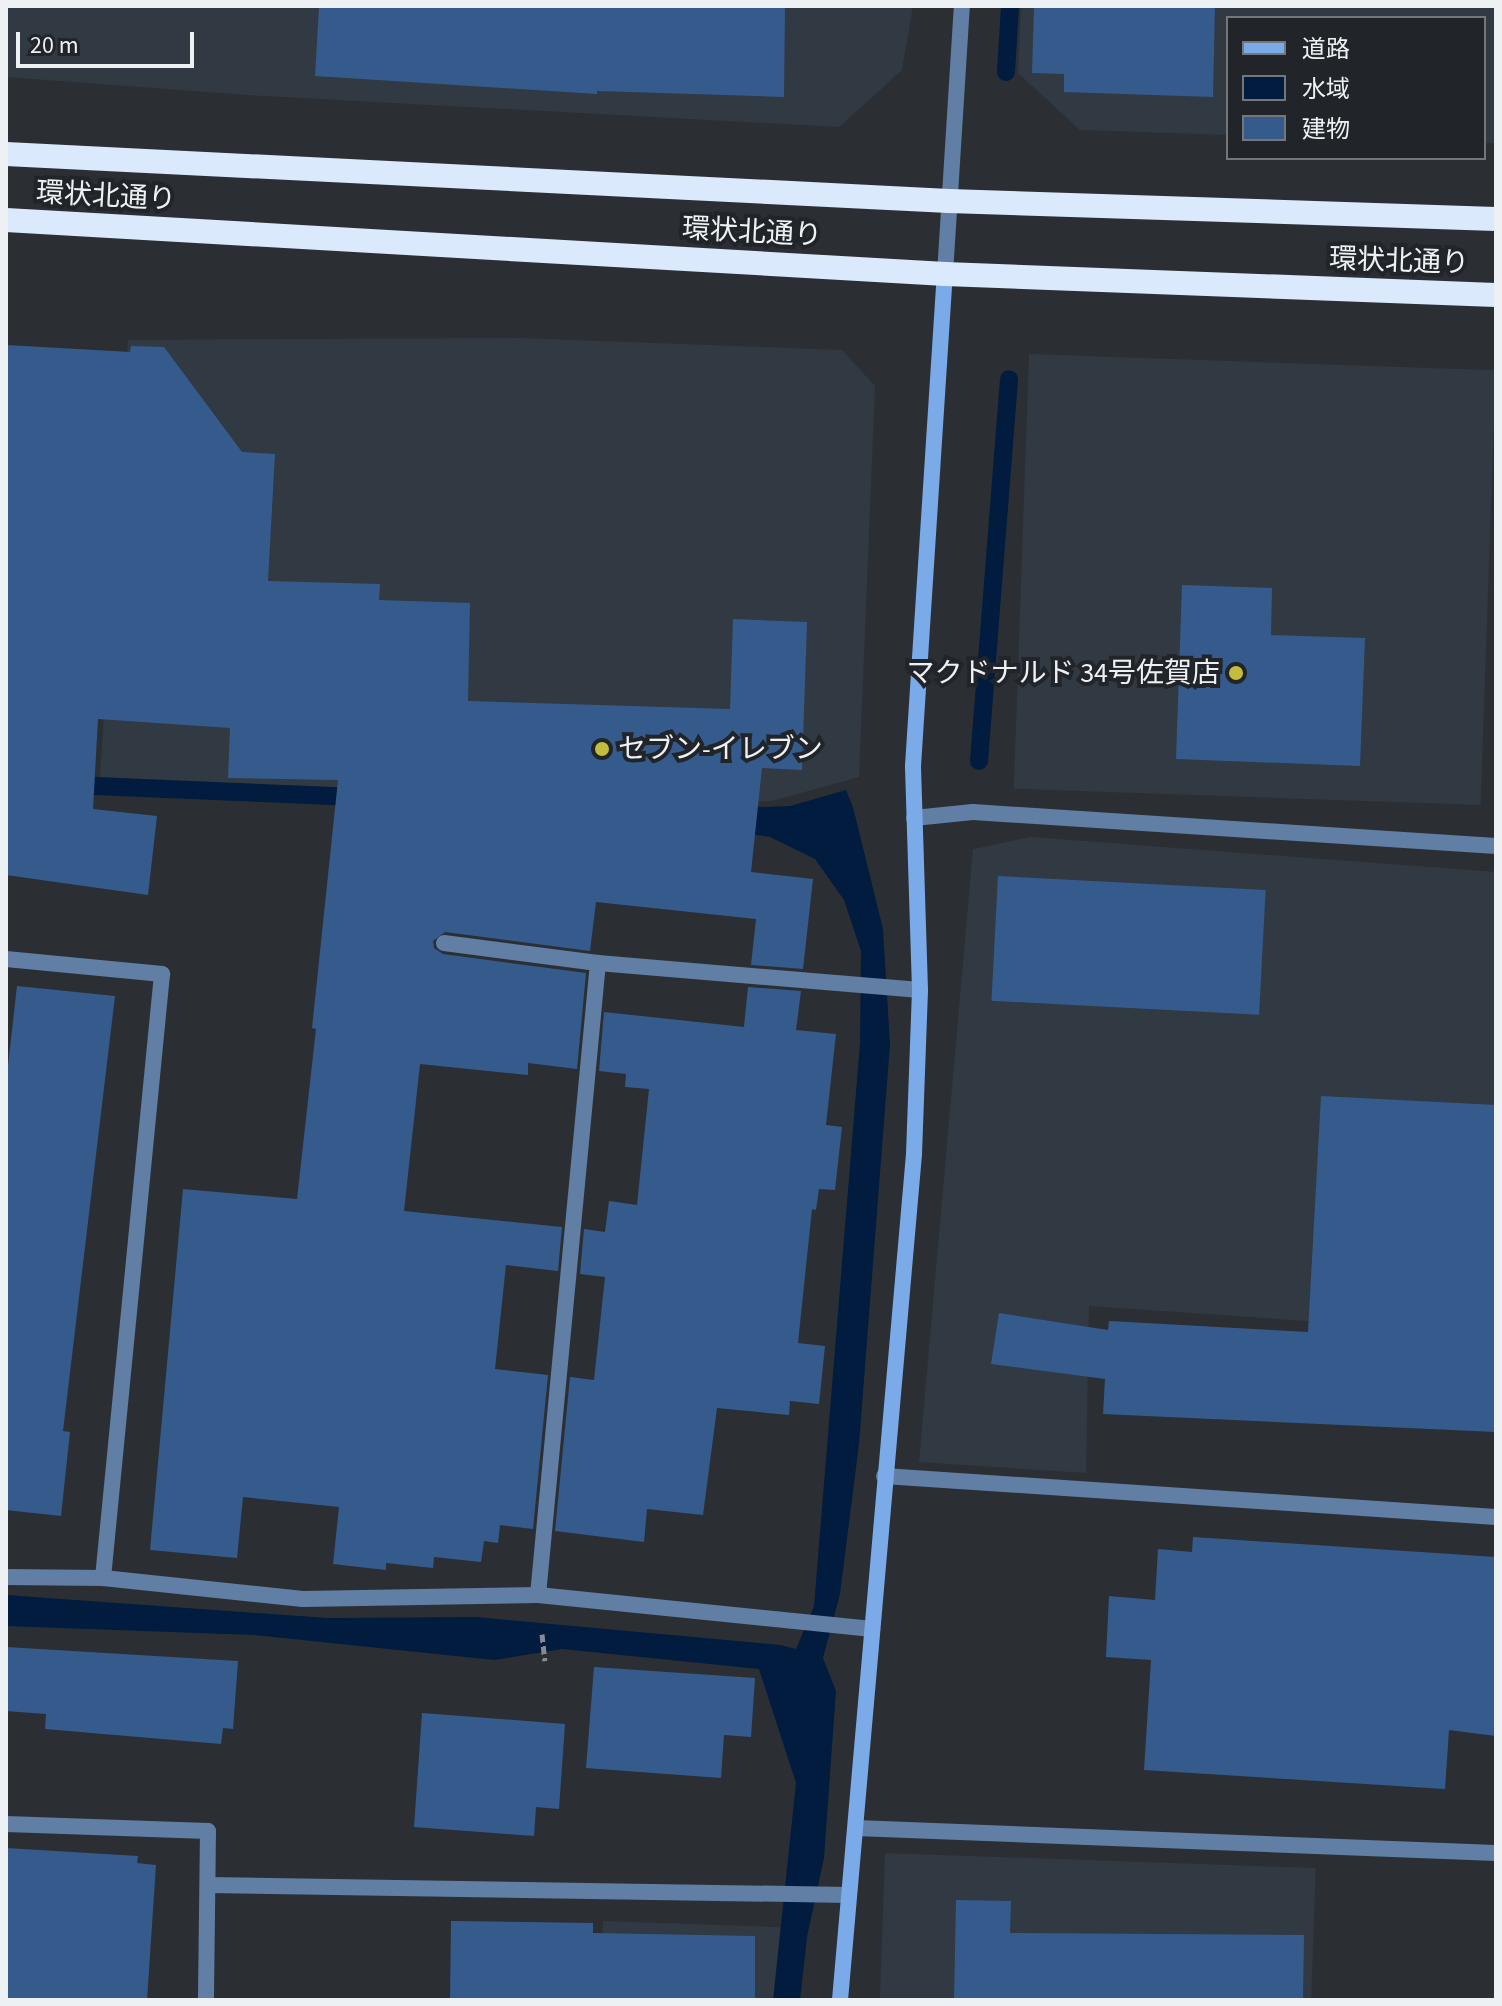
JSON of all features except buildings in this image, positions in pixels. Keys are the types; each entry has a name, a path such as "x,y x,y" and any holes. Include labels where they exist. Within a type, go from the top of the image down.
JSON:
{"highway":[{"name":"環状北通り","path":"6,154 949,201 1496,219"},
{"name":"環状北通り","path":"6,220 945,274 1496,295"}],"street":[{"path":"840,2000 841,1895 856,1828 914,1154 920,990 913,766 962,6"},
{"path":"914,818 986,813 1496,846"},
{"path":"444,943 598,963 920,990"},
{"path":"6,959 162,974 103,1578"},
{"path":"538,1595 598,963"},
{"path":"884,1476 1496,1517"},
{"path":"6,1577 103,1578 303,1599 538,1595 872,1629"},
{"path":"6,1824 208,1831 206,2000"},
{"path":"856,1828 1496,1853"},
{"path":"208,1885 841,1895"}],"shaded area":[{"path":"6,6 913,6 902,70 839,127 247,95 6,77"},
{"path":"1021,6 1496,6 1496,143 1486,143 1486,16 1226,16 1226,135 1080,130 1018,73"},
{"path":"519,338 842,350 875,386 859,777 772,801 627,805 100,777 128,340"},
{"path":"1029,354 1496,370 1481,805 1014,789"},
{"path":"1031,837 1496,872 1496,1334 1089,1306 1086,1473 919,1462 973,849"},
{"path":"885,1853 1316,1868 1311,2000 880,2000"},
{"path":"603,1921 781,1927 778,2000 600,2000"}],"water":[{"path":"846,790 883,929 890,1044 859,1444 840,1594 823,1658 836,1691 824,1858 807,1937 800,2000 773,2000 796,1783 759,1669 562,1649 494,1660 254,1635 6,1626 6,1595 327,1618 476,1617 796,1649 814,1606 860,1043 861,951 844,900 815,859 770,837 602,812 790,806"}],"waterway":[{"path":"1006,72 1010,6"},
{"path":"979,761 1009,379"},
{"path":"71,785 358,797"}],"place":[{"name":"マクドナルド 34号佐賀店","path":"1236,673"},
{"name":"セブン-イレブン","path":"602,749"}]}
